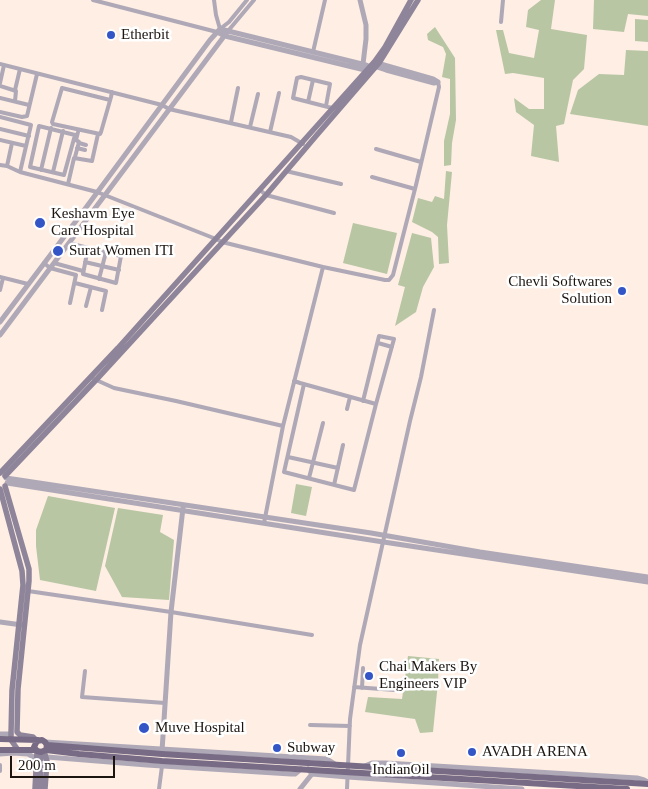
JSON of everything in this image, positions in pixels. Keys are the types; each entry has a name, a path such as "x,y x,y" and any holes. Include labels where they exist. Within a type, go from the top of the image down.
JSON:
{"main road":[{"path":"3,481 93,379 266,195 333,108 373,67 412,0"},
{"path":"93,379 118,348 373,67 418,0"},
{"path":"3,481 29,569 28,591 12,690 11,737 18,750"},
{"path":"3,481 23,584 17,732 20,735 33,737 42,748 45,789"},
{"path":"0,739 11,737 42,748 79,754 335,765 348,771 364,766 504,781 648,783"},
{"path":"0,752 42,748"},
{"path":"35,789 37,760 42,748"},
{"path":"40,789 42,748"},
{"path":"162,758 300,769 310,772 348,771 628,789"}],"street":[{"path":"0,165 97,192 222,242 323,267 385,280 391,278 415,189 439,87 438,82 433,79 227,34 218,30 93,0"},
{"path":"214,0 218,30"},
{"path":"0,322 210,40 248,0"},
{"path":"0,335 169,109 254,0"},
{"path":"313,52 325,0"},
{"path":"360,0 366,25 363,64"},
{"path":"501,22 503,0"},
{"path":"227,34 373,67"},
{"path":"15,90 0,85 2,65 162,105 169,109 291,137 304,145"},
{"path":"14,101 20,69"},
{"path":"0,112 27,116 37,74"},
{"path":"326,106 330,84 297,78 292,97 333,108"},
{"path":"308,102 313,80"},
{"path":"84,85 84,94"},
{"path":"84,94 89,86"},
{"path":"98,134 52,123 62,88 110,100"},
{"path":"231,122 238,88"},
{"path":"75,158 92,161 98,134 101,132 112,92"},
{"path":"270,132 279,93"},
{"path":"250,127 258,94"},
{"path":"0,98 29,105"},
{"path":"0,117 31,125 20,172"},
{"path":"7,130 10,119"},
{"path":"39,126 63,131 75,135 65,175 30,166 39,126"},
{"path":"46,179 46,150 50,128"},
{"path":"0,129 29,136"},
{"path":"47,171 58,153 63,131"},
{"path":"68,184 79,141 76,140 78,132"},
{"path":"0,140 26,146"},
{"path":"35,141 47,144"},
{"path":"7,166 12,143"},
{"path":"78,146 86,148"},
{"path":"59,147 71,150"},
{"path":"34,148 46,150"},
{"path":"376,149 421,162"},
{"path":"58,153 70,156"},
{"path":"286,171 341,184"},
{"path":"372,178 415,189"},
{"path":"260,190 266,195 334,213"},
{"path":"79,217 85,221"},
{"path":"68,243 122,256 115,283 83,274 88,248"},
{"path":"99,279 106,252"},
{"path":"85,262 119,270"},
{"path":"44,263 83,271"},
{"path":"52,265 76,274 70,303"},
{"path":"264,523 279,443 323,267"},
{"path":"0,290 1,278 28,284"},
{"path":"75,282 106,291 102,310"},
{"path":"86,306 91,287"},
{"path":"347,789 350,726 362,636 421,377 434,310"},
{"path":"304,384 284,472 354,490 394,339 379,336 363,401"},
{"path":"378,343 392,347"},
{"path":"93,379 114,388 283,426"},
{"path":"294,381 376,404"},
{"path":"347,408 350,397"},
{"path":"309,478 323,424"},
{"path":"279,443 290,445"},
{"path":"334,485 343,445"},
{"path":"288,457 338,468"},
{"path":"3,481 184,504 648,577"},
{"path":"3,481 183,511 648,582"},
{"path":"159,789 171,612 184,504"},
{"path":"28,591 312,635"},
{"path":"0,622 22,625"},
{"path":"362,688 363,668"},
{"path":"85,671 82,697 165,703"},
{"path":"354,687 395,690"},
{"path":"310,724 350,726"},
{"path":"0,734 11,737"},
{"path":"42,748 162,758"},
{"path":"0,752 28,754 37,760"},
{"path":"0,764 0,771"},
{"path":"300,789 310,772"},
{"path":"504,781 522,789"}],"green space":[{"path":"541,0 555,0 551,29 587,35 584,69 573,80 564,124 556,126 559,162 531,156 534,125 516,112 514,98 529,109 544,109 544,78 513,73 505,74 496,30 503,30 509,53 534,58 539,30 526,27 528,10"},
{"path":"594,0 648,0 648,16 628,14 624,32 593,29"},
{"path":"635,19 648,20 648,42 635,41"},
{"path":"435,27 455,58 456,120 451,165 444,166 444,141 450,114 450,79 442,77 446,54 443,47 428,40 427,34"},
{"path":"626,50 648,51 648,126 570,114 578,90 599,74 624,75"},
{"path":"446,171 452,172 447,225 449,263 439,264 438,237 412,222 418,198 432,202 435,196 444,199"},
{"path":"353,223 397,233 387,274 343,263"},
{"path":"412,233 431,238 434,267 423,287 416,312 395,326 405,287 398,285"},
{"path":"296,484 312,487 306,516 291,513"},
{"path":"48,496 115,508 96,591 40,580 36,530"},
{"path":"118,508 163,515 160,532 174,540 169,600 122,597 105,566"},
{"path":"408,656 439,659 433,732 420,733 415,719 365,712 368,697 402,699"}],"place":[{"name":"Etherbit","path":"111,35"},
{"name":"Keshavm Eye Care Hospital","path":"40,223"},
{"name":"Surat Women ITI","path":"58,251"},
{"name":"Chevli Softwares Solution","path":"622,291"},
{"name":"Chai Makers By Engineers VIP","path":"369,676"},
{"name":"Muve Hospital","path":"144,728"},
{"name":"Subway","path":"277,748"},
{"name":"AVADH ARENA","path":"472,752"},
{"name":"IndianOil","path":"401,753"}]}
